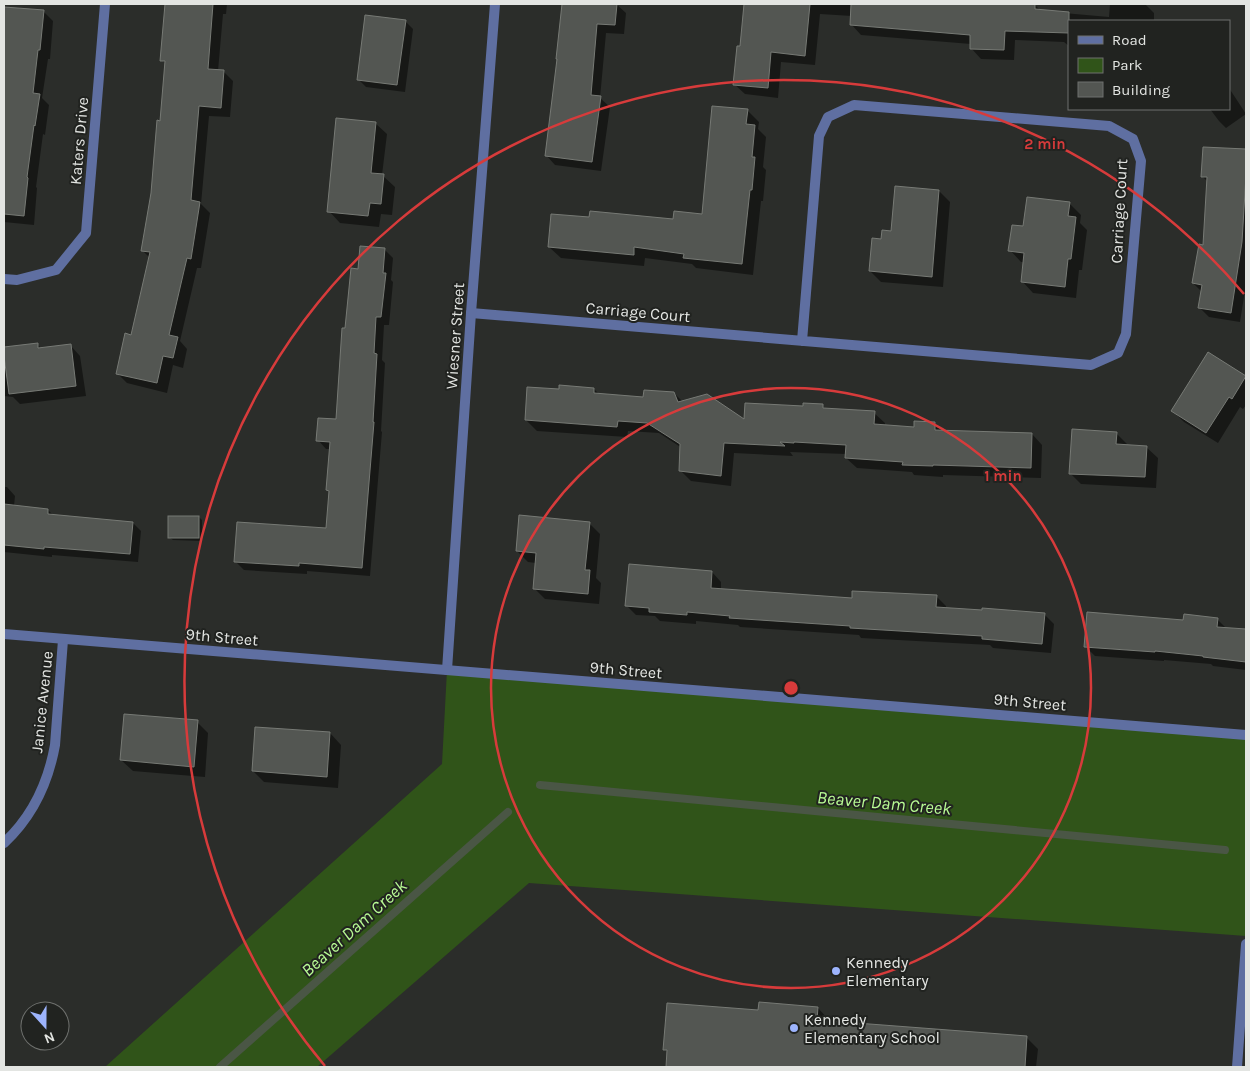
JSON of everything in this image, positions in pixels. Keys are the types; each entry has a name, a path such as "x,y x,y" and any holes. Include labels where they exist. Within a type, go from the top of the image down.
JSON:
{"street":[{"name":"Katers Drive","path":"4,279 18,280 56,270 86,233 105,4"},
{"name":"Wiesner Street","path":"447,670 471,313 495,4"},
{"name":"Carriage Court","path":"471,313 802,341 1091,365 1118,353 1126,334 1141,161 1133,139 1109,126 854,105 828,117 819,136 802,341"},
{"name":"9th Street","path":"4,634 1246,735"},
{"name":"Janice Avenue","path":"4,843 24,821 32,808 40,794 52,760 55,745 63,640"},
{"path":"1237,1067 1246,944"}],"green space":[{"path":"447,670 1246,735 1246,936 529,883 317,1067 105,1067 442,764"}],"building":[{"path":"165,4 213,4 208,69 224,70 221,108 199,106 191,200 200,202 191,259 187,258 169,335 178,337 173,358 163,356 157,383 116,374 125,333 131,335 150,252 141,251 151,193 157,120 160,121 165,61 160,61"},
{"path":"562,4 617,4 615,25 597,24 591,95 601,96 592,162 545,156"},
{"path":"744,4 810,4 805,56 771,52 768,88 733,85 737,46 740,46"},
{"path":"851,4 1035,4 1035,9 1069,12 1068,33 1005,31 1004,50 970,49 970,35 850,25"},
{"path":"4,7 44,10 33,93 40,94 27,177 24,216 4,214"},
{"path":"365,15 406,20 397,85 357,80"},
{"path":"712,106 748,109 746,124 755,125 752,157 755,157 752,190 750,190 742,264 683,258 684,254 634,247 634,255 548,247 551,214 589,217 590,211 673,219 674,211 702,214"},
{"path":"336,118 376,122 371,173 384,174 381,204 370,203 368,216 327,212"},
{"path":"1203,147 1246,149 1242,242 1231,313 1198,308 1202,285 1192,283 1199,244 1203,245 1207,177 1201,177"},
{"path":"895,186 939,190 932,277 869,271 872,238 881,239 882,230 891,231"},
{"path":"1027,197 1070,202 1068,216 1076,217 1071,259 1068,259 1065,287 1021,282 1024,253 1008,251 1012,225 1023,226"},
{"path":"360,246 385,248 383,273 386,273 381,317 376,317 374,353 377,354 374,422 362,568 299,563 299,566 234,562 237,522 326,528 329,491 326,490 330,442 316,441 318,418 336,419 342,328 345,328 351,268 358,269"},
{"path":"38,343 38,348 71,344 76,386 9,394 4,347"},
{"path":"1208,352 1246,376 1232,399 1229,397 1206,433 1171,411"},
{"path":"559,385 594,388 594,393 643,397 644,390 674,392 678,402 707,394 744,419 745,403 803,406 803,403 823,404 823,408 875,411 874,424 914,427 914,421 935,422 935,430 1032,433 1031,468 902,465 903,462 845,458 846,445 780,442 785,446 724,443 721,476 679,471 680,444 647,423 618,421 617,427 525,420 527,387 559,389"},
{"path":"1072,429 1117,432 1116,444 1147,446 1145,477 1069,474"},
{"path":"4,504 48,509 48,514 133,522 130,554 4,545"},
{"path":"519,515 590,522 585,570 590,570 588,594 533,589 536,553 516,551"},
{"path":"168,516 199,516 199,538 168,538"},
{"path":"629,564 712,571 711,588 852,598 852,591 937,595 936,607 982,610 982,608 1045,613 1042,644 982,639 982,636 850,628 850,626 729,618 730,616 687,612 687,615 649,612 649,608 625,606"},
{"path":"1087,612 1183,620 1184,614 1218,618 1217,627 1246,629 1246,662 1155,651 1084,647"},
{"path":"124,714 198,720 194,767 120,760"},
{"path":"255,727 330,732 327,777 252,771"},
{"name":"Kennedy Elementary School","path":"759,1002 818,1007 817,1020 1027,1036 1025,1067 666,1067 667,1050 663,1050 667,1003 758,1010"}],"waterway":[{"name":"Beaver Dam Creek","path":"540,785 1225,850"},
{"name":"Beaver Dam Creek","path":"220,1067 508,812"}],"place":[{"name":"Kennedy Elementary","path":"836,971"},
{"name":"Kennedy Elementary School","path":"794,1028"}]}
